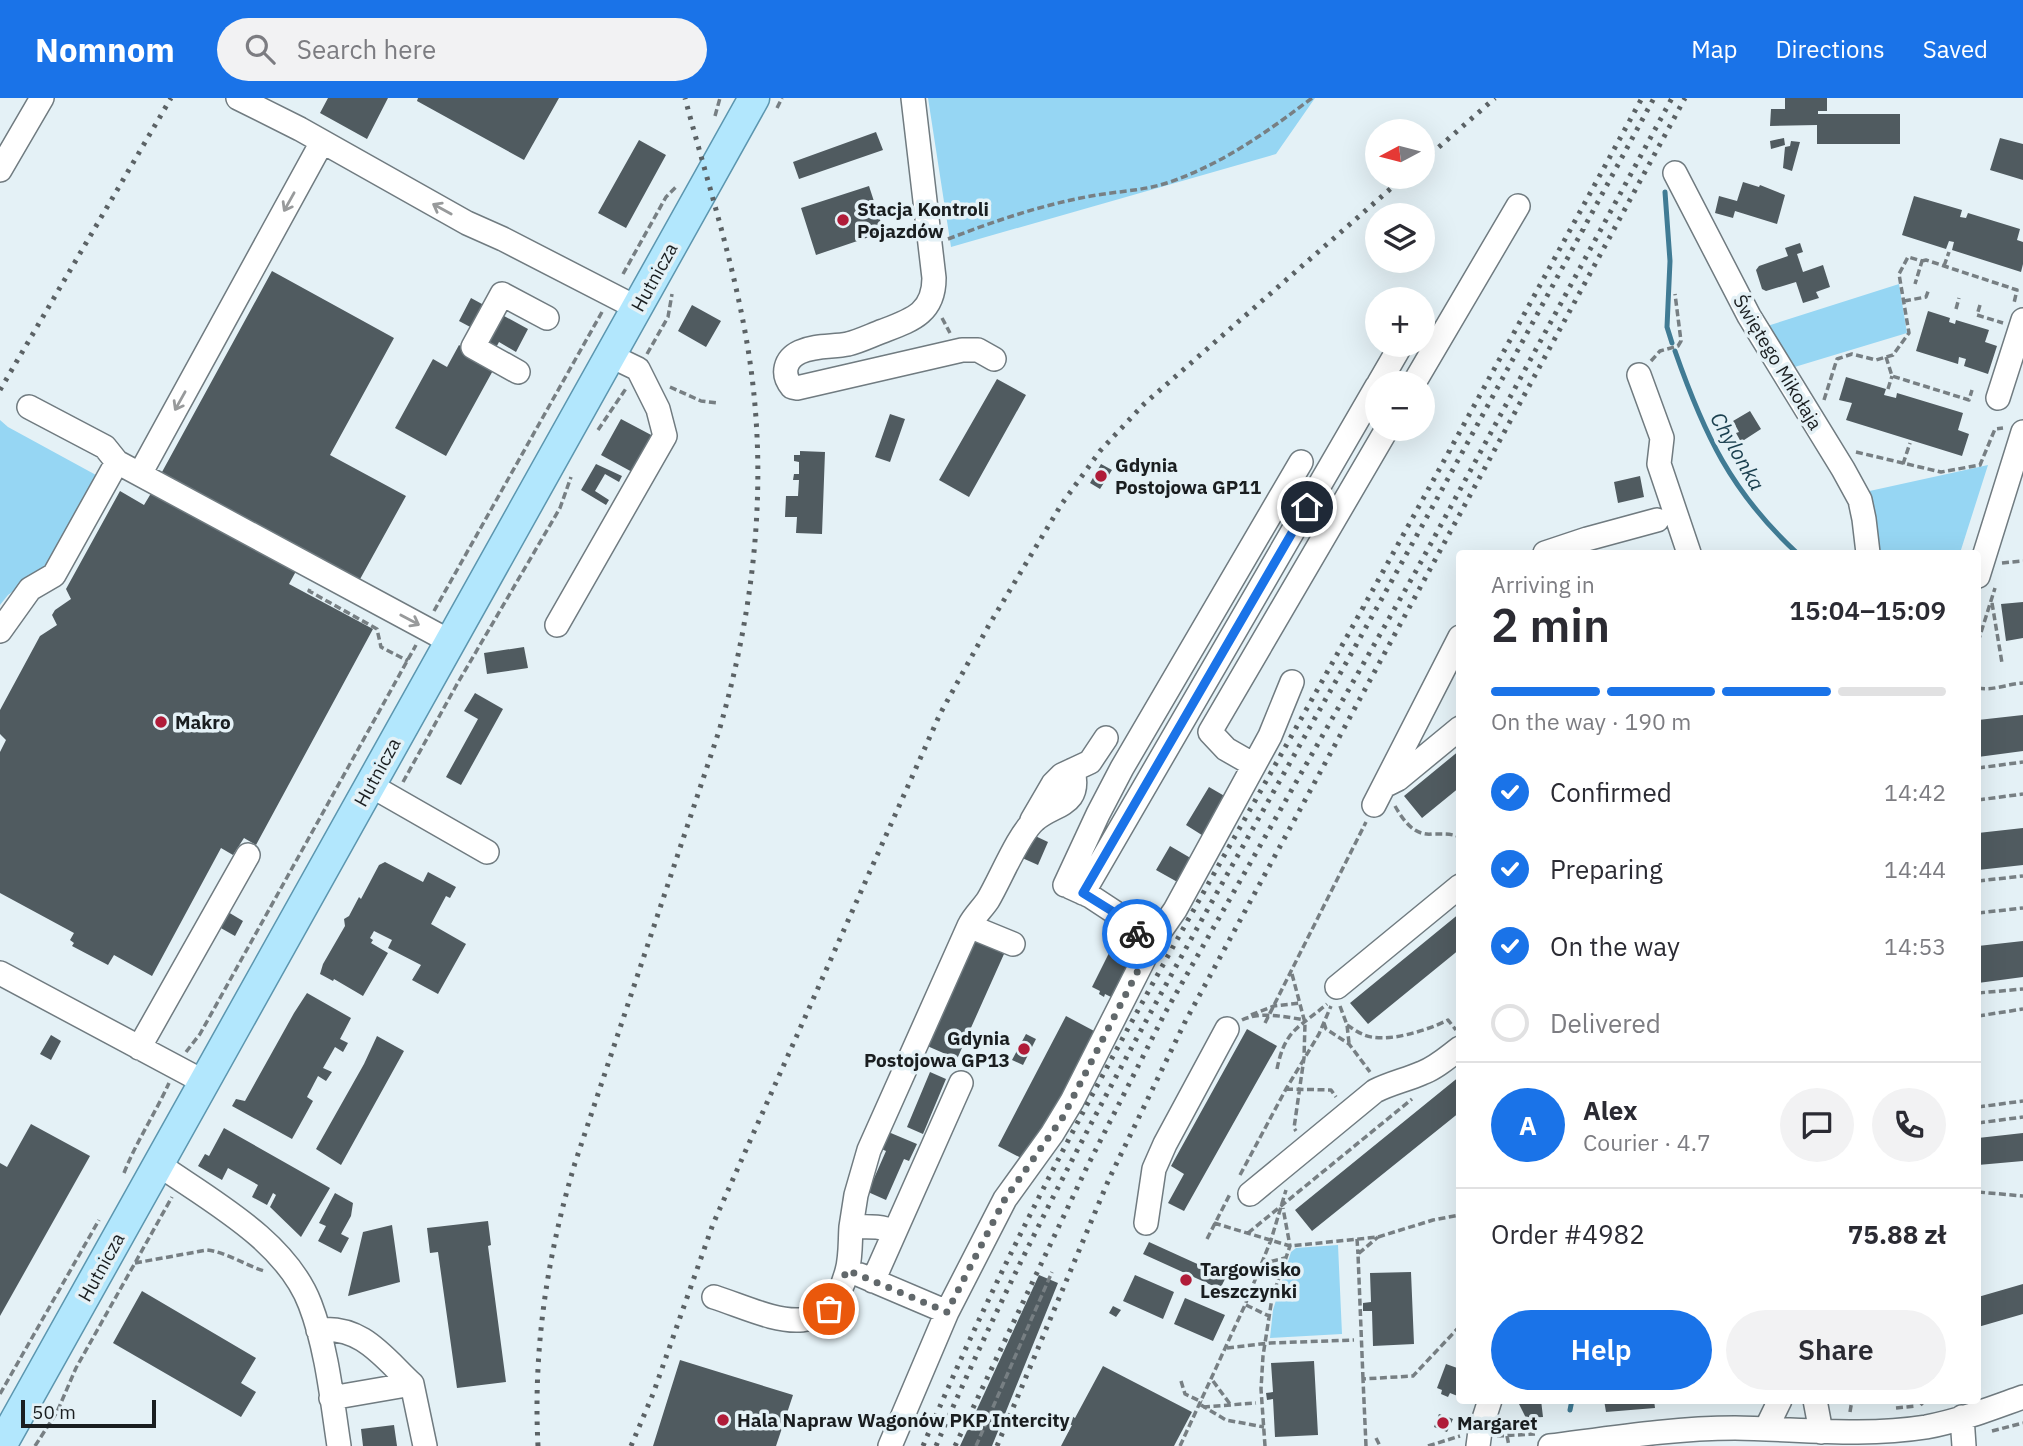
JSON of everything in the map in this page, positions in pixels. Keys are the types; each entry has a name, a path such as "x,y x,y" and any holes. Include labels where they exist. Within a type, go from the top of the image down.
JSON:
{"main road":[{"name":"Hutnicza","path":"2,1446 169,1172 204,1083 382,791 449,641 637,308 764,106"}],"street":[{"path":"0,170 42,98"},
{"path":"238,98 467,223 637,308"},
{"path":"912,98 934,278 931,298 921,313 909,321 849,344 798,353 786,366 789,383 792,387 802,387 961,350 978,350 994,359"},
{"path":"140,474 322,142"},
{"name":"Świętego Mikołaja","path":"1675,173 1749,316 1860,500 1868,550"},
{"path":"1421,371 1518,206"},
{"path":"518,372 473,347 502,294 547,318"},
{"path":"1998,398 2018,356 2023,320"},
{"path":"557,625 665,436 658,409 638,369 611,356"},
{"path":"1639,375 1662,438 1659,464 1686,550"},
{"path":"1068,886 1365,406"},
{"path":"29,407 105,447 117,462 449,641"},
{"path":"1981,564 2014,430"},
{"path":"1254,765 1226,749 1210,732 1380,441"},
{"path":"1068,886 1098,814 1122,768 1301,461"},
{"path":"0,631 30,589 54,575 117,462"},
{"path":"1554,550 1657,520"},
{"path":"1374,805 1388,784 1456,645"},
{"path":"890,1446 947,1312 1005,1199 1068,1109 1152,943 1175,910 1270,736 1292,682"},
{"path":"1388,784 1456,731"},
{"path":"714,1297 779,1317 805,1320 815,1318 829,1309 847,1270 856,1195 869,1150 969,926 987,902 1053,784 1062,775 1090,762 1106,738"},
{"path":"382,791 487,852"},
{"path":"139,1048 248,855"},
{"path":"1068,886 1128,921 1131,930 1152,943"},
{"path":"1337,993 1456,889"},
{"path":"969,926 1013,944"},
{"path":"0,973 204,1083"},
{"path":"1146,1223 1154,1169 1165,1144 1236,1023"},
{"path":"1240,1188 1308,1147 1375,1091 1422,1073 1456,1051"},
{"path":"873,1280 961,1083"},
{"path":"169,1172 253,1230 293,1274 310,1303 318,1331 339,1446"},
{"path":"851,1227 874,1226 894,1233"},
{"path":"847,1270 947,1312"},
{"path":"318,1331 333,1328 356,1334 412,1384 425,1446"},
{"path":"331,1398 412,1384"},
{"path":"1550,1446 1694,1429 1871,1433 1929,1426 2023,1397"},
{"path":"1471,1440 1480,1431 1489,1404"},
{"path":"1766,1429 1778,1404"},
{"path":"1816,1404 1821,1432"},
{"path":"1962,1417 1964,1446"}],"path":[{"path":"764,106 782,98"},
{"path":"930,246 1018,213 1092,196 1141,191 1172,182 1254,142 1312,98"},
{"path":"1944,266 1949,252"},
{"path":"1823,404 1837,359 1852,354 1876,360 1893,355 1909,333 1899,274 1908,257 1926,260 2013,289"},
{"path":"1915,284 1922,261"},
{"path":"593,438 668,317 672,289"},
{"path":"1904,300 1926,296 1929,289"},
{"path":"1639,375 1660,351 1678,346 1681,341 1675,294"},
{"path":"931,298 961,350"},
{"path":"1956,309 1959,298"},
{"path":"1980,305 1977,315 1991,320"},
{"path":"433,613 605,307"},
{"path":"1886,357 1892,376 1888,389"},
{"path":"638,369 685,395 717,403"},
{"path":"1892,376 1969,400 1972,390"},
{"path":"1846,449 1903,465 1941,472 1980,465 1995,427 2014,430"},
{"path":"1903,465 1910,443"},
{"path":"1982,460 1994,463"},
{"path":"382,791 456,686 561,508 572,473"},
{"path":"2002,563 2023,561"},
{"path":"320,572 309,591 377,629 381,647 408,661"},
{"path":"1991,599 2003,663"},
{"path":"189,1047 200,1034 416,645"},
{"path":"1981,688 1994,689 2023,682"},
{"path":"1981,768 2023,762"},
{"path":"1388,784 1395,807 1408,827 1428,835 1447,832 1456,835"},
{"path":"1981,800 2023,794"},
{"path":"1265,1023 1374,805"},
{"path":"1981,881 2023,876"},
{"path":"1981,913 2023,908"},
{"path":"1292,973 1305,1021 1304,1058 1294,1128 1308,1147"},
{"path":"1981,993 2023,989"},
{"path":"1324,1023 1326,1029 1349,1044 1347,1025 1337,993"},
{"path":"1207,1239 1214,1223 1240,1188 1286,1089 1319,1034 1337,993"},
{"path":"1236,1023 1261,1009 1301,1003"},
{"path":"1981,1016 2023,1009"},
{"path":"1236,1023 1269,1016 1305,1021"},
{"path":"1347,1025 1362,1035 1392,1037 1434,1027 1448,1020 1456,1029"},
{"path":"1277,1069 1281,1048 1287,1036 1305,1021"},
{"path":"1319,1034 1326,1029"},
{"path":"123,1178 133,1150 168,1086"},
{"path":"1286,1089 1331,1090 1349,1113"},
{"path":"1248,1233 1420,1093"},
{"path":"1981,1107 2023,1101"},
{"path":"1981,1123 2023,1117"},
{"path":"35,1446 57,1412 76,1367 86,1354 177,1186 169,1172"},
{"path":"1981,1192 2023,1196"},
{"path":"1180,1446 1227,1349 1283,1205"},
{"path":"1265,1446 1261,1389 1264,1344 1272,1298 1290,1246 1283,1205"},
{"path":"0,1394 94,1226 104,1214"},
{"path":"1214,1223 1290,1246 1378,1237 1456,1216"},
{"path":"1358,1254 1378,1237"},
{"path":"1357,1239 1366,1446"},
{"path":"135,1263 207,1250 275,1274 293,1274"},
{"path":"1261,1265 1285,1258"},
{"path":"976,1446 1052,1272"},
{"path":"1245,1305 1269,1316"},
{"path":"1363,1379 1413,1376 1456,1330"},
{"path":"1227,1349 1264,1344 1354,1340"},
{"path":"1212,1380 1230,1405"},
{"path":"1181,1381 1185,1394 1226,1419 1264,1427"},
{"path":"1202,1405 1256,1404"},
{"path":"1850,1412 1851,1404"},
{"path":"1888,1409 1927,1404"},
{"path":"1840,1411 1862,1411"},
{"path":"1507,1436 1509,1446"},
{"path":"1376,1438 1380,1446"},
{"path":"1429,1446 1471,1440"}],"shaded area":[{"path":"928,98 1315,98 1276,154 951,247"},
{"path":"1899,284 1907,333 1788,369 1764,327"},
{"path":"0,420 96,475 49,564 8,595 0,605"},
{"path":"1988,465 1961,550 1877,550 1865,492"},
{"path":"1338,1245 1342,1334 1270,1338 1273,1310 1291,1252 1296,1248"}],"building":[{"path":"328,98 388,98 367,139 320,113"},
{"path":"418,98 559,98 524,160 417,101"},
{"path":"1785,98 1827,98 1827,111 1818,111 1818,114 1900,114 1900,144 1817,144 1817,125 1770,126 1771,109 1785,109"},
{"path":"876,132 883,150 799,179 793,162"},
{"path":"1784,138 1785,145 1771,149 1770,141"},
{"path":"2000,138 2023,144 2023,180 1990,170"},
{"path":"639,140 666,155 626,228 598,213"},
{"path":"1791,141 1800,142 1792,171 1783,168 1785,147 1790,146"},
{"path":"1743,182 1759,187 1760,185 1785,195 1777,224 1735,211 1733,218 1715,213 1719,196 1737,201"},
{"name":"Stacja Kontroli Pojazdów","path":"869,186 884,232 816,255 801,208"},
{"path":"1914,196 1962,210 1960,217 1966,218 1968,213 2020,229 2017,240 2023,242 2021,272 1952,250 1954,242 1949,241 1946,249 1902,235"},
{"path":"1800,243 1803,252 1797,254 1803,272 1823,265 1830,287 1816,292 1819,298 1803,303 1796,282 1766,291 1762,289 1756,270 1759,266 1788,256 1785,248"},
{"name":"Makro","path":"272,271 394,338 330,455 406,496 359,581 306,553 289,584 373,629 256,845 244,838 233,855 221,848 152,976 114,955 108,965 72,946 74,943 70,940 74,933 0,893 0,752 6,740 0,734 0,710 40,636 57,625 52,615 71,599 66,589 120,491 144,505 153,490 168,498 177,481 162,472","holes":["193,490 215,502 183,507"]},
{"path":"471,298 528,329 516,352 499,342 489,361 496,365 446,456 395,428 433,359 447,367 459,345 464,348 474,329 459,321"},
{"path":"692,305 721,321 706,347 678,331"},
{"path":"1928,311 1950,318 1949,322 1955,324 1956,320 1989,330 1985,342 1997,346 1988,374 1964,366 1966,359 1959,357 1958,364 1916,351"},
{"path":"1846,377 1886,389 1884,395 1896,398 1897,393 1963,413 1958,430 1969,434 1962,456 1846,420 1852,403 1839,400"},
{"path":"997,379 1026,395 969,497 939,480"},
{"path":"1750,411 1761,429 1741,442 1733,421"},
{"path":"890,414 905,419 890,462 875,457"},
{"path":"621,419 655,437 634,473 601,455"},
{"path":"800,451 825,452 822,534 796,533 797,517 785,517 786,496 798,496 799,480 793,480 794,474 799,474 799,462 794,461 794,455 800,455"},
{"path":"596,464 622,476 619,482 605,474 595,491 609,500 606,505 581,490"},
{"name":"Gdynia Postojowa GP11","path":"1101,464 1112,470 1100,489 1090,483"},
{"path":"1640,476 1644,497 1618,503 1614,482"},
{"path":"2023,602 2023,638 2006,641 2001,604"},
{"path":"524,647 528,668 487,674 484,653"},
{"path":"475,693 503,709 461,785 446,777 478,719 464,711"},
{"path":"2023,715 2023,751 1981,757 1981,720"},
{"path":"1456,753 1456,790 1422,818 1404,796"},
{"path":"1209,787 1228,798 1205,837 1186,825"},
{"path":"2023,828 2023,865 1981,870 1981,833"},
{"path":"1031,834 1048,842 1038,865 1020,857"},
{"path":"1170,846 1194,860 1181,884 1156,870"},
{"path":"385,862 423,882 428,872 456,887 450,898 446,896 431,924 466,944 438,994 412,980 421,965 388,948 392,940 374,931 370,938 373,940 371,943 388,953 363,996 320,974 345,926 344,919 349,916 359,897 361,899 379,865"},
{"path":"228,912 243,921 235,936 219,927"},
{"path":"1456,916 1456,952 1368,1024 1350,1003"},
{"path":"972,939 1004,954 957,1059 925,1045"},
{"path":"2023,941 2023,977 1981,983 1981,946"},
{"path":"1109,953 1132,965 1115,999 1105,994 1104,997 1092,987"},
{"path":"307,993 351,1018 340,1039 348,1043 343,1052 335,1047 323,1068 332,1072 326,1081 318,1076 307,1097 313,1101 292,1139 232,1106 236,1099 245,1101"},
{"path":"1066,1016 1096,1032 1041,1138 1036,1135 1023,1159 998,1146"},
{"path":"1247,1029 1277,1046 1184,1211 1168,1203 1184,1174 1171,1166"},
{"name":"Gdynia Postojowa GP13","path":"1026,1034 1036,1039 1023,1065 1012,1060"},
{"path":"51,1035 61,1041 51,1060 40,1054"},
{"path":"377,1036 404,1051 341,1165 316,1149"},
{"path":"930,1072 946,1079 923,1134 907,1127"},
{"path":"1456,1079 1456,1115 1312,1231 1295,1210"},
{"path":"31,1124 90,1156 0,1316 0,1163 7,1167"},
{"path":"224,1128 330,1188 301,1237 270,1207 276,1195 273,1193 267,1205 252,1197 258,1185 228,1168 222,1180 198,1166 205,1154 209,1156"},
{"path":"886,1131 917,1144 909,1161 904,1159 886,1200 868,1192 886,1151 879,1148"},
{"path":"2023,1133 2023,1161 1981,1165 1981,1138"},
{"path":"335,1193 353,1203 351,1216 341,1234 349,1238 341,1253 318,1241 326,1226 319,1223"},
{"path":"488,1221 491,1245 488,1246 506,1382 457,1388 438,1252 430,1253 427,1228"},
{"path":"392,1225 400,1282 348,1296 363,1232"},
{"path":"1149,1242 1226,1277 1220,1289 1143,1254"},
{"path":"1411,1272 1414,1344 1373,1346 1372,1311 1363,1311 1363,1303 1371,1302 1370,1273"},
{"path":"1039,1275 1058,1283 992,1446 960,1446"},
{"path":"1135,1275 1174,1292 1163,1319 1123,1301"},
{"path":"2023,1284 2023,1314 1981,1326 1981,1296"},
{"path":"142,1291 256,1358 241,1383 256,1392 241,1417 113,1343"},
{"path":"1185,1298 1225,1315 1213,1341 1174,1324"},
{"path":"1113,1306 1121,1310 1116,1317 1109,1313"},
{"name":"Hala Napraw Wagonów PKP Intercity","path":"680,1360 793,1395 776,1446 653,1446"},
{"path":"1314,1361 1318,1435 1275,1437 1273,1399 1267,1400 1266,1393 1273,1392 1271,1363"},
{"path":"1446,1364 1456,1368 1456,1395 1450,1393 1448,1397 1441,1394 1442,1390 1437,1388"},
{"path":"1103,1366 1192,1412 1174,1446 1061,1446 1072,1425 1066,1424 1070,1415 1075,1418"},
{"path":"1519,1404 1541,1404 1543,1417 1526,1418"},
{"path":"1605,1404 1654,1404 1655,1408 1606,1412"},
{"name":"Margaret","path":"1439,1414 1453,1419 1447,1432 1434,1427"},
{"path":"394,1425 397,1446 363,1446 361,1429"}],"waterway":[{"name":"Chylonka","path":"1665,192 1670,261 1667,327 1672,343"},
{"name":"Chylonka","path":"1675,351 1697,409 1722,460 1754,507 1794,550"},
{"name":"Chylonka","path":"1570,1410 1571,1404"}],"railway":[{"path":"0,390 171,98"},
{"path":"538,1446 540,1338 550,1268 565,1198 719,731 749,594 758,455 750,362 730,262 685,98"},
{"path":"1435,150 1495,98"},
{"path":"923,1446 1004,1268 1093,1094 1419,507 1642,98"},
{"path":"936,1446 1022,1260 1116,1077 1401,564 1654,98"},
{"path":"955,1446 1086,1169 1165,1013 1416,571 1672,98"},
{"path":"997,1446 1109,1179 1185,1022 1685,98"},
{"path":"631,1446 653,1394 713,1224 940,714 989,625 1061,505 1100,451 1144,404 1390,189"}],"way so far":[{"path":"829,1309 847,1270 947,1312 1013,1185 1063,1117 1152,943 1137,934"}],"place":[{"name":"Stacja Kontroli Pojazdów","path":"843,220"},
{"name":"Gdynia Postojowa GP11","path":"1101,476"},
{"name":"Makro","path":"161,722"},
{"name":"Gdynia Postojowa GP13","path":"1024,1049"},
{"name":"Targowisko Leszczynki","path":"1186,1280"},
{"name":"Hala Napraw Wagonów PKP Intercity","path":"723,1420"},
{"name":"Margaret","path":"1443,1423"}],"route":[{"path":"1137,934 1131,930 1128,921 1083,893 1307,507"}]}
